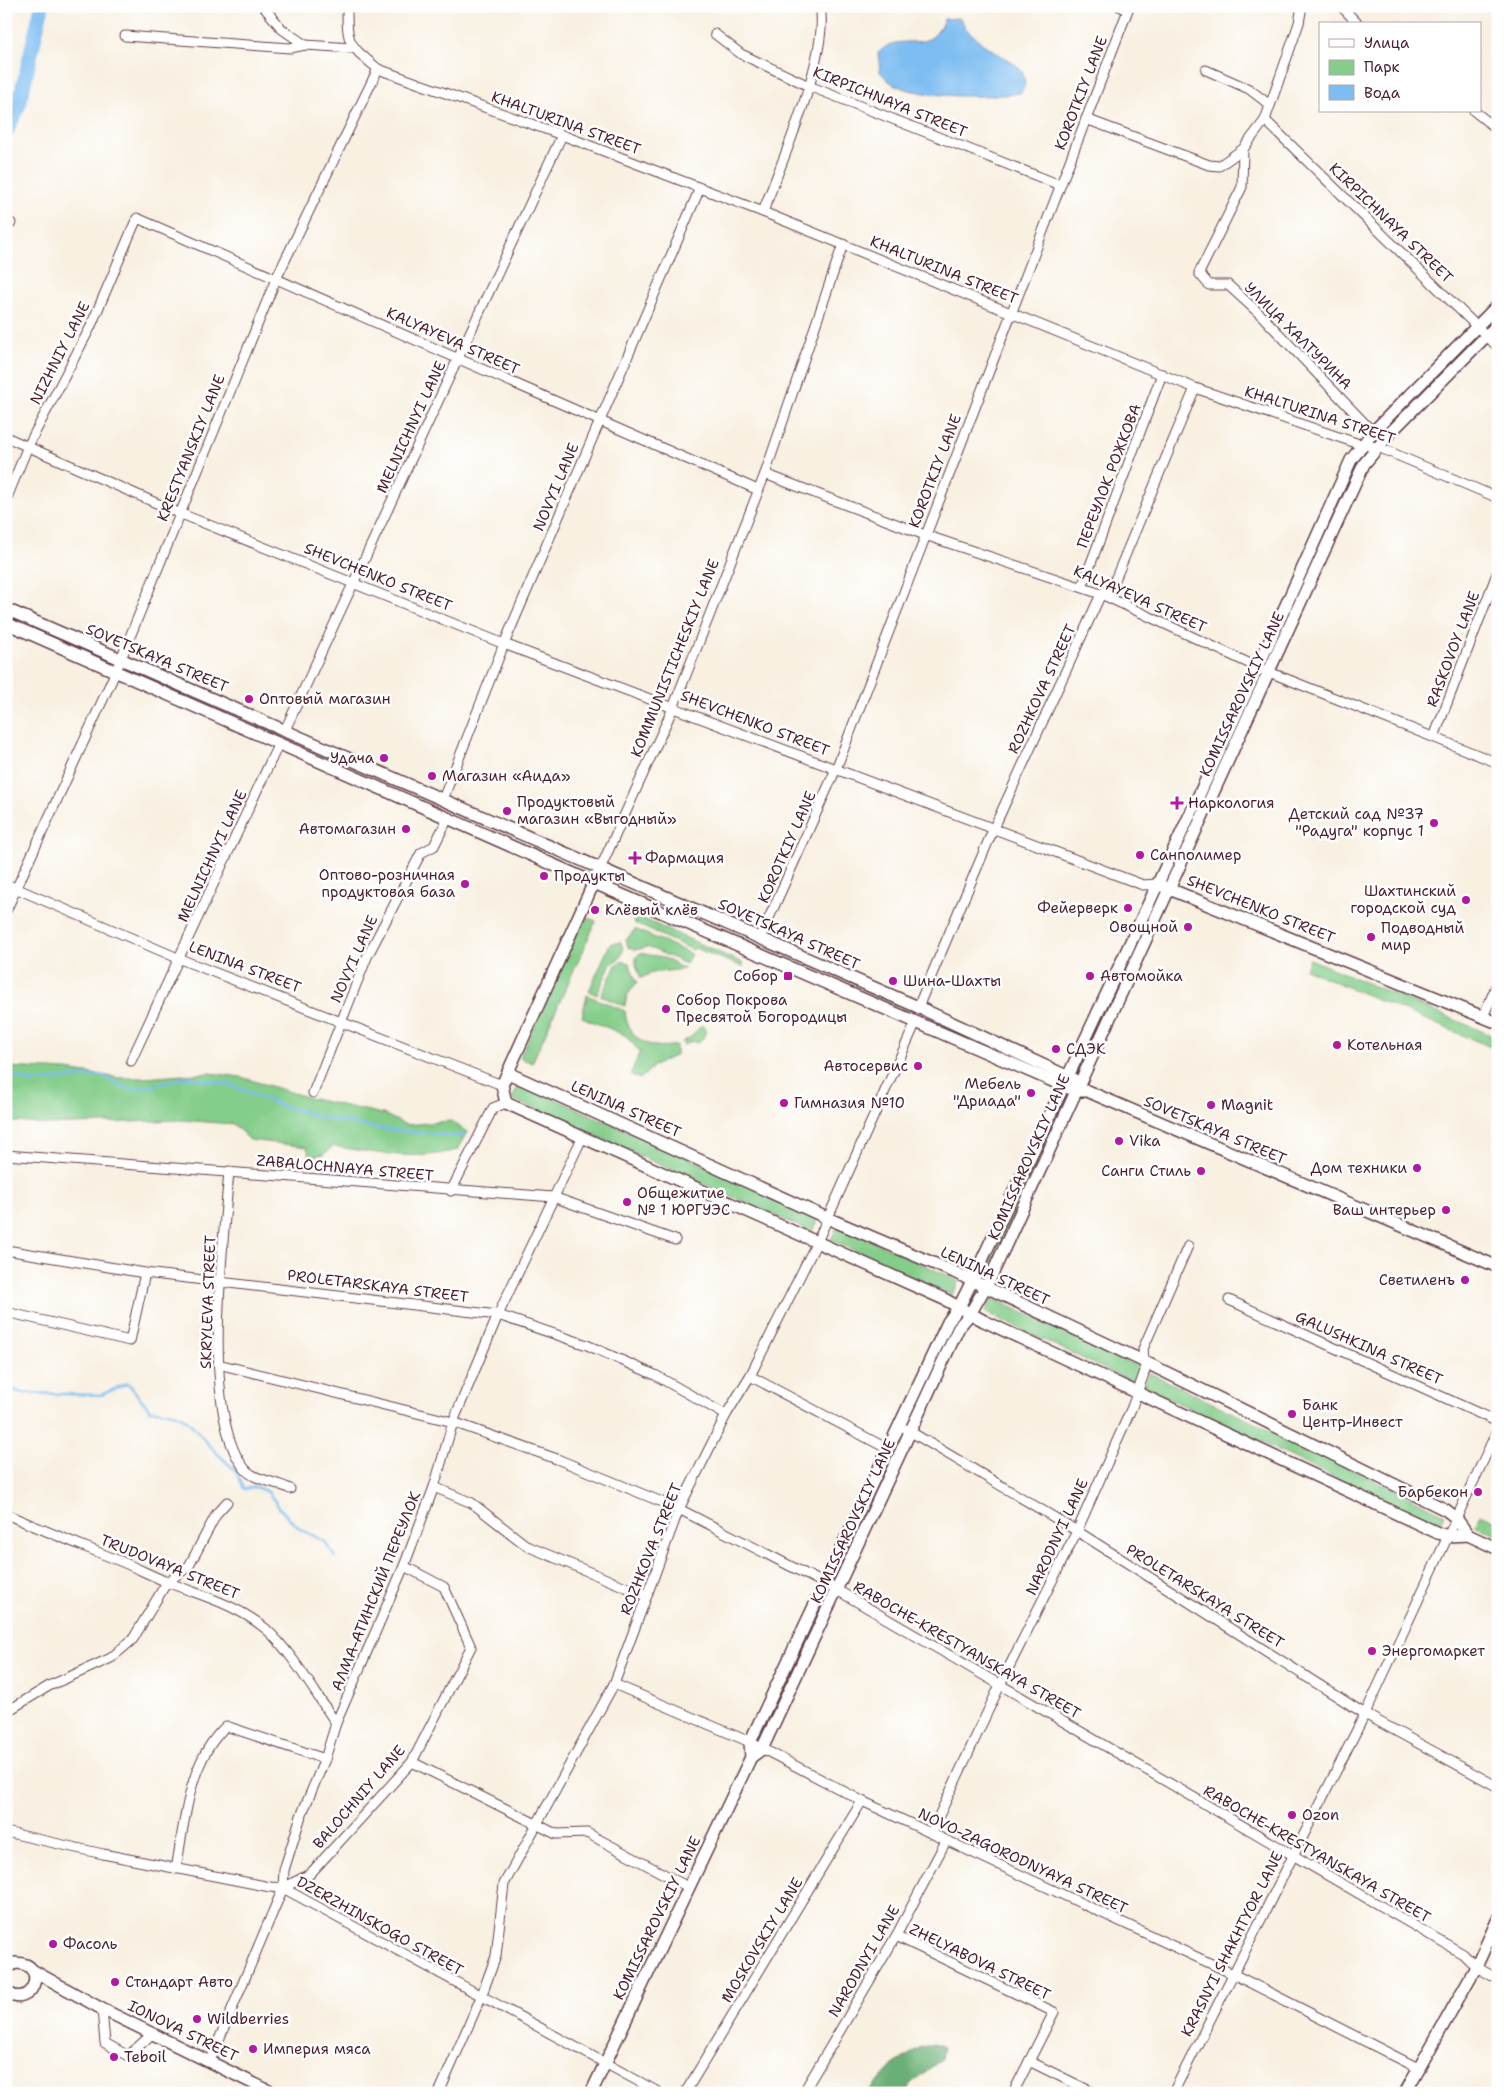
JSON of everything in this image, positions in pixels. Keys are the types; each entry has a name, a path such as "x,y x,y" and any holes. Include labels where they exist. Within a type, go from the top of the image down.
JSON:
{"main road":[{"name":"KOMISSAROVSKIY LANE","path":"591,2093 751,1757 762,1749 959,1327 970,1314 985,1287 1081,1088 1264,670 1351,460 1373,432 1498,304"},
{"name":"KOMISSAROVSKIY LANE","path":"751,1757 750,1742 898,1426 948,1322 959,1307 972,1281 1156,884 1264,670 1364,464 1389,434 1498,324"},
{"name":"SOVETSKAYA STREET","path":"6,609 120,659 157,673 918,1007 1081,1088 1498,1267"},
{"name":"SOVETSKAYA STREET","path":"6,623 916,1022 1066,1081"},
{"name":"KOMMUNISTICHESKIY LANE","path":"508,1072 600,869"},
{"name":"SHEVCHENKO STREET","path":"1156,884 1169,887 1498,1023"},
{"path":"506,1103 502,1085 508,1072"},
{"name":"LENINA STREET","path":"508,1072 827,1218 972,1281 1145,1362 1446,1510 1456,1518 1468,1535"},
{"name":"LENINA STREET","path":"506,1103 959,1307 970,1314 1438,1533 1449,1536 1468,1535 1498,1549"},
{"path":"1406,2093 1418,2068 1476,1967 1498,1919"},
{"path":"9,1964 22,1963 79,1997"},
{"path":"6,1991 16,1996 25,1995 35,1983 32,1970"},
{"path":"6,2003 50,1988 58,1988 79,1997"},
{"name":"IONOVA STREET","path":"79,1997 152,2034 210,2060 273,2093"}],"street":[{"path":"263,6 282,29 305,45"},
{"path":"347,6 347,37 352,48 378,68"},
{"path":"763,212 809,86 822,28 820,6"},
{"name":"KOROTKIY LANE","path":"760,938 836,769 1128,10 1119,6"},
{"path":"1086,119 1209,165 1219,166 1243,149 1265,120 1299,23 1302,6"},
{"path":"1341,6 1356,22"},
{"name":"KIRPICHNAYA STREET","path":"714,34 741,54 809,86 1060,185"},
{"path":"125,36 290,48 305,45 352,48"},
{"name":"KHALTURINA STREET","path":"378,68 562,135 763,212 1194,388 1362,445 1378,447 1498,498"},
{"name":"KRESTYANSKIY LANE","path":"6,911 116,672 179,513 276,279 378,68"},
{"path":"1206,70 1249,90 1270,105"},
{"path":"1475,112 1498,130"},
{"name":"KIRPICHNAYA STREET","path":"1265,120 1498,347"},
{"name":"MELNICHNYI LANE","path":"285,730 562,135"},
{"name":"УЛИЦА ХАЛТУРИНА","path":"1243,149 1242,187 1199,273 1209,285 1228,285 1263,317 1373,432"},
{"name":"NOVYI LANE","path":"443,799 504,644 700,188"},
{"name":"KALYAYEVA STREET","path":"137,218 758,490"},
{"name":"NIZHNIY LANE","path":"6,500 28,446 90,328 137,218"},
{"name":"KOMMUNISTICHESKIY LANE","path":"600,869 674,708 765,474 843,244"},
{"name":"ПЕРЕУЛОК РОЖКОВА","path":"1082,587 1162,374"},
{"name":"ROZHKOVA STREET","path":"918,1007 993,830 1101,594 1112,587 1194,388"},
{"name":"SHEVCHENKO STREET","path":"6,437 179,513 504,644 1142,885 1156,884"},
{"name":"KALYAYEVA STREET","path":"765,474 925,535 1101,594 1264,670 1498,763"},
{"name":"RASKOVOY LANE","path":"1434,737 1498,571"},
{"name":"MELNICHNYI LANE","path":"131,1060 180,959 279,744"},
{"name":"NOVYI LANE","path":"313,1093 367,957 421,853 434,846 448,818"},
{"name":"LENINA STREET","path":"6,884 180,959 502,1085"},
{"path":"1484,1017 1498,982"},
{"name":"ROZHKOVA STREET","path":"438,2093 482,1998 496,1956 504,1884 614,1684 679,1509 726,1415 750,1376 817,1242 916,1022"},
{"path":"451,1190 493,1108 506,1103"},
{"name":"АЛМА-АТИНСКИЙ ПЕРЕУЛОК","path":"210,2060 283,1888 284,1870 301,1816 325,1759 336,1724 404,1566 434,1487 453,1422 498,1315 582,1138"},
{"name":"ZABALOCHNAYA STREET","path":"6,1155 553,1197 675,1240"},
{"name":"SKRYLEVA STREET","path":"229,1172 221,1281 218,1364 228,1435 239,1459 253,1476 282,1484 290,1489"},
{"name":"NARODNYI LANE","path":"931,1834 1000,1685 1077,1531 1145,1371 1143,1349 1188,1246"},
{"name":"PROLETARSKAYA STREET","path":"6,1250 145,1273 498,1315 596,1349 655,1375 726,1415"},
{"path":"6,1312 130,1341 145,1273"},
{"name":"GALUSHKINA STREET","path":"1229,1300 1498,1422"},
{"name":"RABOCHE-KRESTYANSKAYA STREET","path":"218,1364 453,1422 557,1459 679,1509 837,1590 1463,1954 1476,1967 1498,1979"},
{"path":"750,1376 888,1449"},
{"name":"PROLETARSKAYA STREET","path":"898,1426 911,1431 1077,1531 1365,1714 1498,1788"},
{"name":"KRASNYI SHAKHTYOR LANE","path":"1173,2093 1365,1714 1498,1429"},
{"path":"434,1487 472,1503 527,1546 647,1596"},
{"path":"6,1712 49,1686 111,1658 133,1639 167,1582 189,1566 217,1513 227,1502"},
{"name":"TRUDOVAYA STREET","path":"6,1514 56,1537 116,1559 167,1582 210,1596 247,1614 268,1631 296,1665 336,1724"},
{"name":"BALOCHNIY LANE","path":"283,1888 310,1874 412,1762 471,1647 444,1588 404,1566"},
{"name":"NOVO-ZAGORODNYAYA STREET","path":"614,1684 750,1742 862,1801 1233,1974 1418,2068"},
{"path":"176,1869 196,1775 214,1738 226,1726 325,1759"},
{"path":"412,1762 556,1834 587,1833 688,1887"},
{"name":"MOSKOVSKIY LANE","path":"685,2093 862,1801"},
{"name":"DZERZHINSKOGO STREET","path":"6,1832 176,1869 270,1888 283,1888 482,1998 660,2093"},
{"name":"NARODNYI LANE","path":"803,2093 896,1936 946,1841"},
{"name":"ZHELYABOVA STREET","path":"896,1936 1054,2012 1029,2061"},
{"path":"102,2009 105,2043 128,2056 152,2034"},
{"path":"1014,2093 1029,2061 1094,2093"}],"green space":[{"path":"1467,342 1470,345 1386,430 1383,427"},
{"path":"1354,466 1358,468 1275,648 1271,647"},
{"path":"1255,684 1258,686 1172,869 1169,867"},
{"path":"623,910 743,963 743,967 695,948 693,950 634,923 633,919 622,913"},
{"path":"1149,911 1153,913 1083,1065 1079,1063"},
{"path":"584,916 596,921 532,1063 520,1058"},
{"path":"635,929 691,954 686,964 648,947 635,950 628,947 626,940"},
{"path":"621,942 623,950 620,958 610,965 597,995 589,991 610,944"},
{"path":"640,953 664,958 684,969 652,973 641,978 636,965 636,957"},
{"path":"1310,959 1498,1038 1498,1050 1305,969"},
{"path":"623,961 629,963 637,982 627,996 625,1006 601,996 616,965"},
{"path":"587,995 625,1011 630,1029 642,1041 657,1046 676,1045 676,1055 655,1065 640,1079 630,1075 640,1052 625,1035 582,1017"},
{"path":"702,1025 706,1031 703,1038 697,1043 692,1041 684,1045 682,1042 691,1037"},
{"path":"6,1067 66,1070 120,1078 210,1073 241,1077 313,1099 383,1114 406,1125 451,1121 467,1132 457,1150 442,1153 395,1155 333,1146 324,1154 310,1157 307,1147 250,1140 233,1124 181,1120 49,1125 6,1121"},
{"path":"519,1083 819,1216 812,1232 512,1099"},
{"path":"1063,1100 1067,1102 987,1273 983,1272"},
{"path":"838,1225 959,1281 952,1295 831,1240"},
{"path":"992,1298 1141,1368 1134,1383 985,1312"},
{"path":"950,1326 954,1328 909,1424 905,1422"},
{"path":"1150,1373 1445,1514 1438,1527 1143,1386"},
{"path":"890,1454 895,1456 842,1570 837,1568"},
{"path":"1481,1514 1498,1522 1498,1536 1475,1525"},
{"path":"822,1599 827,1601 766,1731 761,1728"},
{"path":"933,2044 944,2047 942,2059 912,2082 907,2093 867,2093 893,2065 919,2048"}],"water":[{"path":"960,18 967,30 983,44 1015,64 1023,73 1025,85 1020,93 991,96 938,95 895,85 880,72 878,53 886,46 928,39 934,36 944,19"}],"waterway":[{"path":"6,132 19,104 42,6"},
{"path":"6,1072 31,1082 101,1075 129,1089 153,1086 187,1077 229,1084 279,1105 337,1121 388,1130 465,1136"},
{"path":"6,1387 22,1393 101,1395 128,1383 150,1410 172,1413 186,1420 230,1465 237,1474 244,1489 256,1487 268,1492 281,1510 300,1529 324,1541 336,1557"}],"place":[{"name":"Оптовый магазин","path":"249,699"},
{"name":"Удача","path":"384,758"},
{"name":"Магазин «Аида»","path":"432,776"},
{"name":"Наркология","path":"1177,803"},
{"name":"Продуктовый магазин «Выгодный»","path":"507,811"},
{"name":"Детский сад №37 \"Радуга\" корпус 1","path":"1434,823"},
{"name":"Автомагазин","path":"406,829"},
{"name":"Санполимер","path":"1140,855"},
{"name":"Фармация","path":"635,858"},
{"name":"Продукты","path":"544,876"},
{"name":"Оптово-розничная продуктовая база","path":"465,884"},
{"name":"Шахтинский городской суд","path":"1466,900"},
{"name":"Фейерверк","path":"1128,908"},
{"name":"Клёвый клёв","path":"595,910"},
{"name":"Овощной","path":"1188,927"},
{"name":"Подводный мир","path":"1371,937"},
{"name":"Собор","path":"788,976"},
{"name":"Автомойка","path":"1090,976"},
{"name":"Шина-Шахты","path":"893,981"},
{"name":"Собор Покрова Пресвятой Богородицы","path":"666,1009"},
{"name":"Котельная","path":"1337,1045"},
{"name":"СДЭК","path":"1056,1049"},
{"name":"Автосервис","path":"918,1066"},
{"name":"Мебель \"Дриада\"","path":"1031,1093"},
{"name":"Гимназия №10","path":"784,1103"},
{"name":"Magnit","path":"1211,1105"},
{"name":"Vika","path":"1119,1141"},
{"name":"Дом техники","path":"1417,1168"},
{"name":"Санги Стиль","path":"1201,1171"},
{"name":"Общежитие № 1 ЮРГУЭС","path":"627,1202"},
{"name":"Ваш интерьер","path":"1446,1210"},
{"name":"Светиленъ","path":"1465,1280"},
{"name":"Банк Центр-Инвест","path":"1292,1414"},
{"name":"Барбекон","path":"1478,1492"},
{"name":"Энергомаркет","path":"1372,1651"},
{"name":"Ozon","path":"1292,1815"},
{"name":"Фасоль","path":"53,1944"},
{"name":"Стандарт Авто","path":"115,1982"},
{"name":"Wildberries","path":"197,2019"},
{"name":"Империя мяса","path":"253,2049"},
{"name":"Teboil","path":"114,2057"}]}
